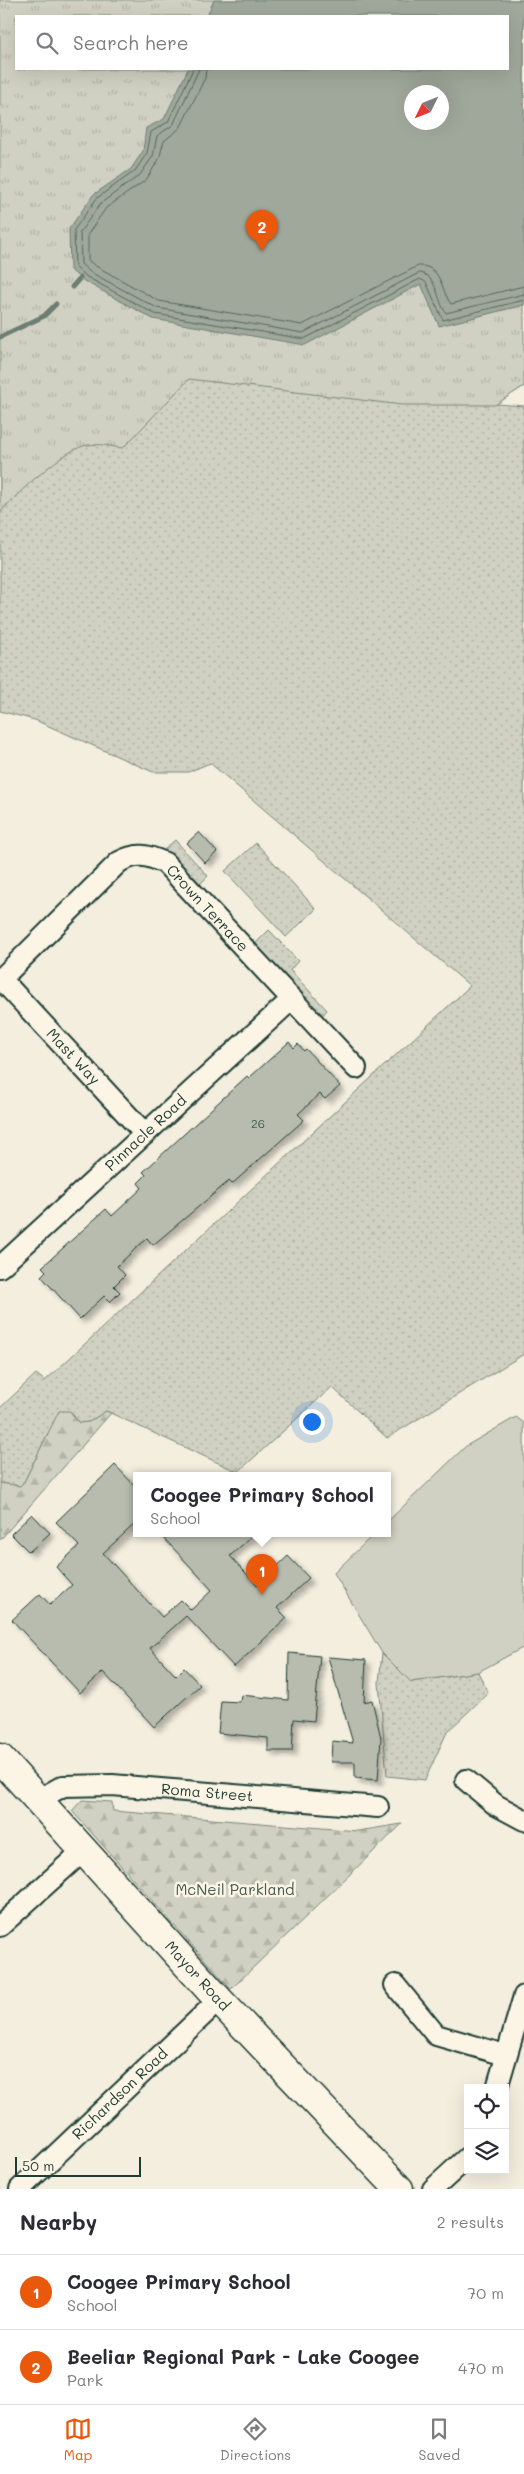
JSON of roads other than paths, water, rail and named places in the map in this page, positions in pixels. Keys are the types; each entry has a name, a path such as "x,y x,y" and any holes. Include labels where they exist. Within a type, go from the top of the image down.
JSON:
{"main road":[{"name":"Mayor Road","path":"0,1758 219,2000 399,2189"}],"street":[{"name":"Crown Terrace","path":"0,979 119,862 131,855 147,855 165,863 356,1068"},
{"name":"Mast Way","path":"0,979 145,1134"},
{"name":"Pinnacle Road","path":"0,1267 292,999"},
{"path":"466,1780 496,1806 524,1820"},
{"name":"Roma Street","path":"40,1800 64,1786 112,1786 378,1806"},
{"path":"0,1926 84,1850"},
{"path":"396,1985 436,2035 505,2055"},
{"path":"498,2084 524,1996"},
{"name":"Richardson Road","path":"20,2189 219,2000"},
{"path":"433,2189 464,2162"}],"water":[{"path":"214,0 524,0 524,305 439,326 421,284 305,345 153,319 84,281 70,270 69,229 93,195 131,169 143,151 146,128 164,119 188,70 509,70 509,15 207,15"}],"waterway":[{"path":"72,287 80,278"},
{"path":"0,337 44,316 56,304"}],"place":[{"name":"Beeliar Regional Park - Lake Coogee","path":"262,251"},
{"name":"Coogee Primary School","path":"262,1595"}],"park label":[{"name":"McNeil Parkland","path":"235,1890"}]}
